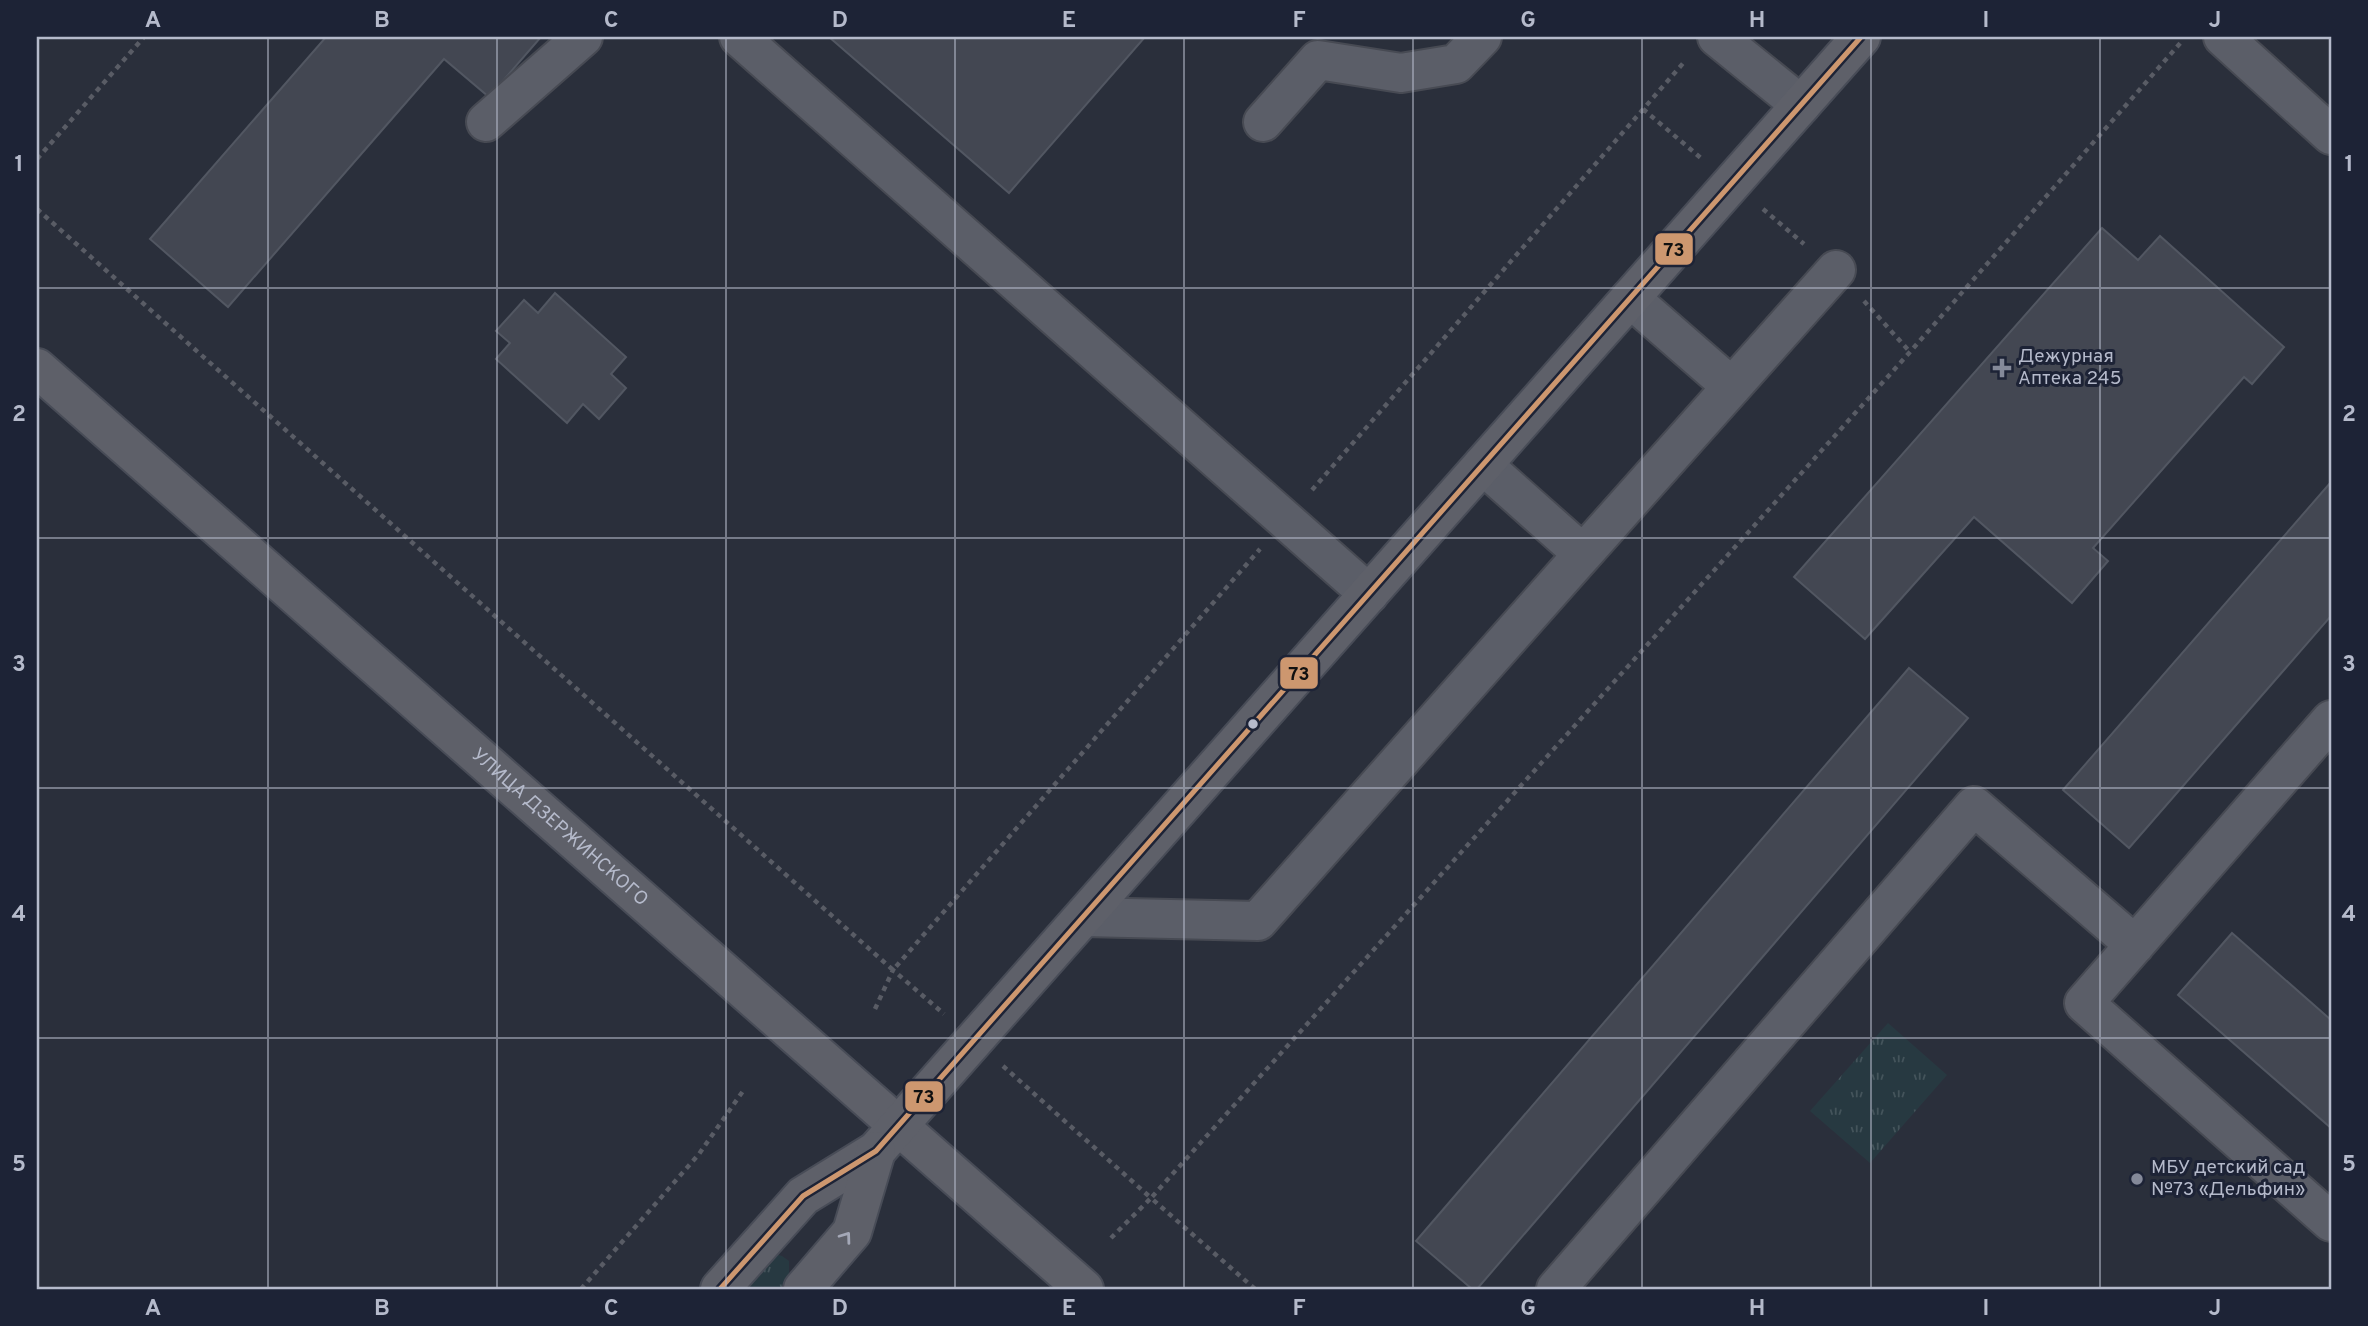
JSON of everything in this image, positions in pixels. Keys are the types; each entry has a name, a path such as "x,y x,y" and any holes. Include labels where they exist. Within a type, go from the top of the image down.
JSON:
{"main road":[{"path":"720,1289 803,1196 888,1138 1861,37"},
{"name":"УЛИЦА ДЗЕРЖИНСКОГО","path":"37,368 888,1138 1084,1289"},
{"path":"803,1289 852,1232 888,1138"}],"lane":[{"path":"486,122 583,37"},
{"path":"739,37 1369,594"},
{"path":"1263,122 1318,60 1401,73 1456,64 1482,37"},
{"path":"1717,37 1801,105"},
{"path":"2223,37 2331,135"},
{"path":"1084,917 1258,921 1836,270"},
{"path":"1630,298 1732,387"},
{"path":"1483,465 1583,554"},
{"path":"2331,720 2084,1003 2331,1222"},
{"path":"1556,1289 1974,806 2135,945"}],"path":[{"path":"37,159 144,37"},
{"path":"1111,1238 1151,1198 1910,352 2186,37"},
{"path":"1643,109 1836,270 1910,352"},
{"path":"37,209 1255,1289"},
{"path":"875,1010 893,970"},
{"path":"581,1289 699,1154 743,1091"}],"green space":[{"path":"1888,1023 1947,1075 1870,1163 1810,1111"},
{"path":"775,1254 789,1261 789,1277 781,1289 736,1289"}],"building":[{"path":"326,37 541,37 489,97 444,59 228,307 150,239"},
{"path":"829,37 1145,37 1009,193"},
{"path":"2102,228 2138,260 2160,236 2284,347 2252,384 2244,377 2093,548 2108,561 2072,603 1974,517 1865,639 1794,577"},
{"path":"555,293 626,357 611,374 626,388 599,419 583,404 567,423 496,359 510,343 496,331 524,300 538,313"},
{"path":"2331,482 2331,616 2129,848 2063,790"},
{"path":"1909,668 1968,718 1477,1289 1472,1289 1416,1241"},
{"path":"2232,933 2331,1020 2331,1128 2178,995"}],"transit line":[{"name":"73","path":"720,1289 803,1196 876,1151 1861,37"}],"place":[{"name":"Дежурная Аптека 245","path":"2002,368"},
{"name":"МБУ детский сад №73 «Дельфин»","path":"2137,1179"}]}
